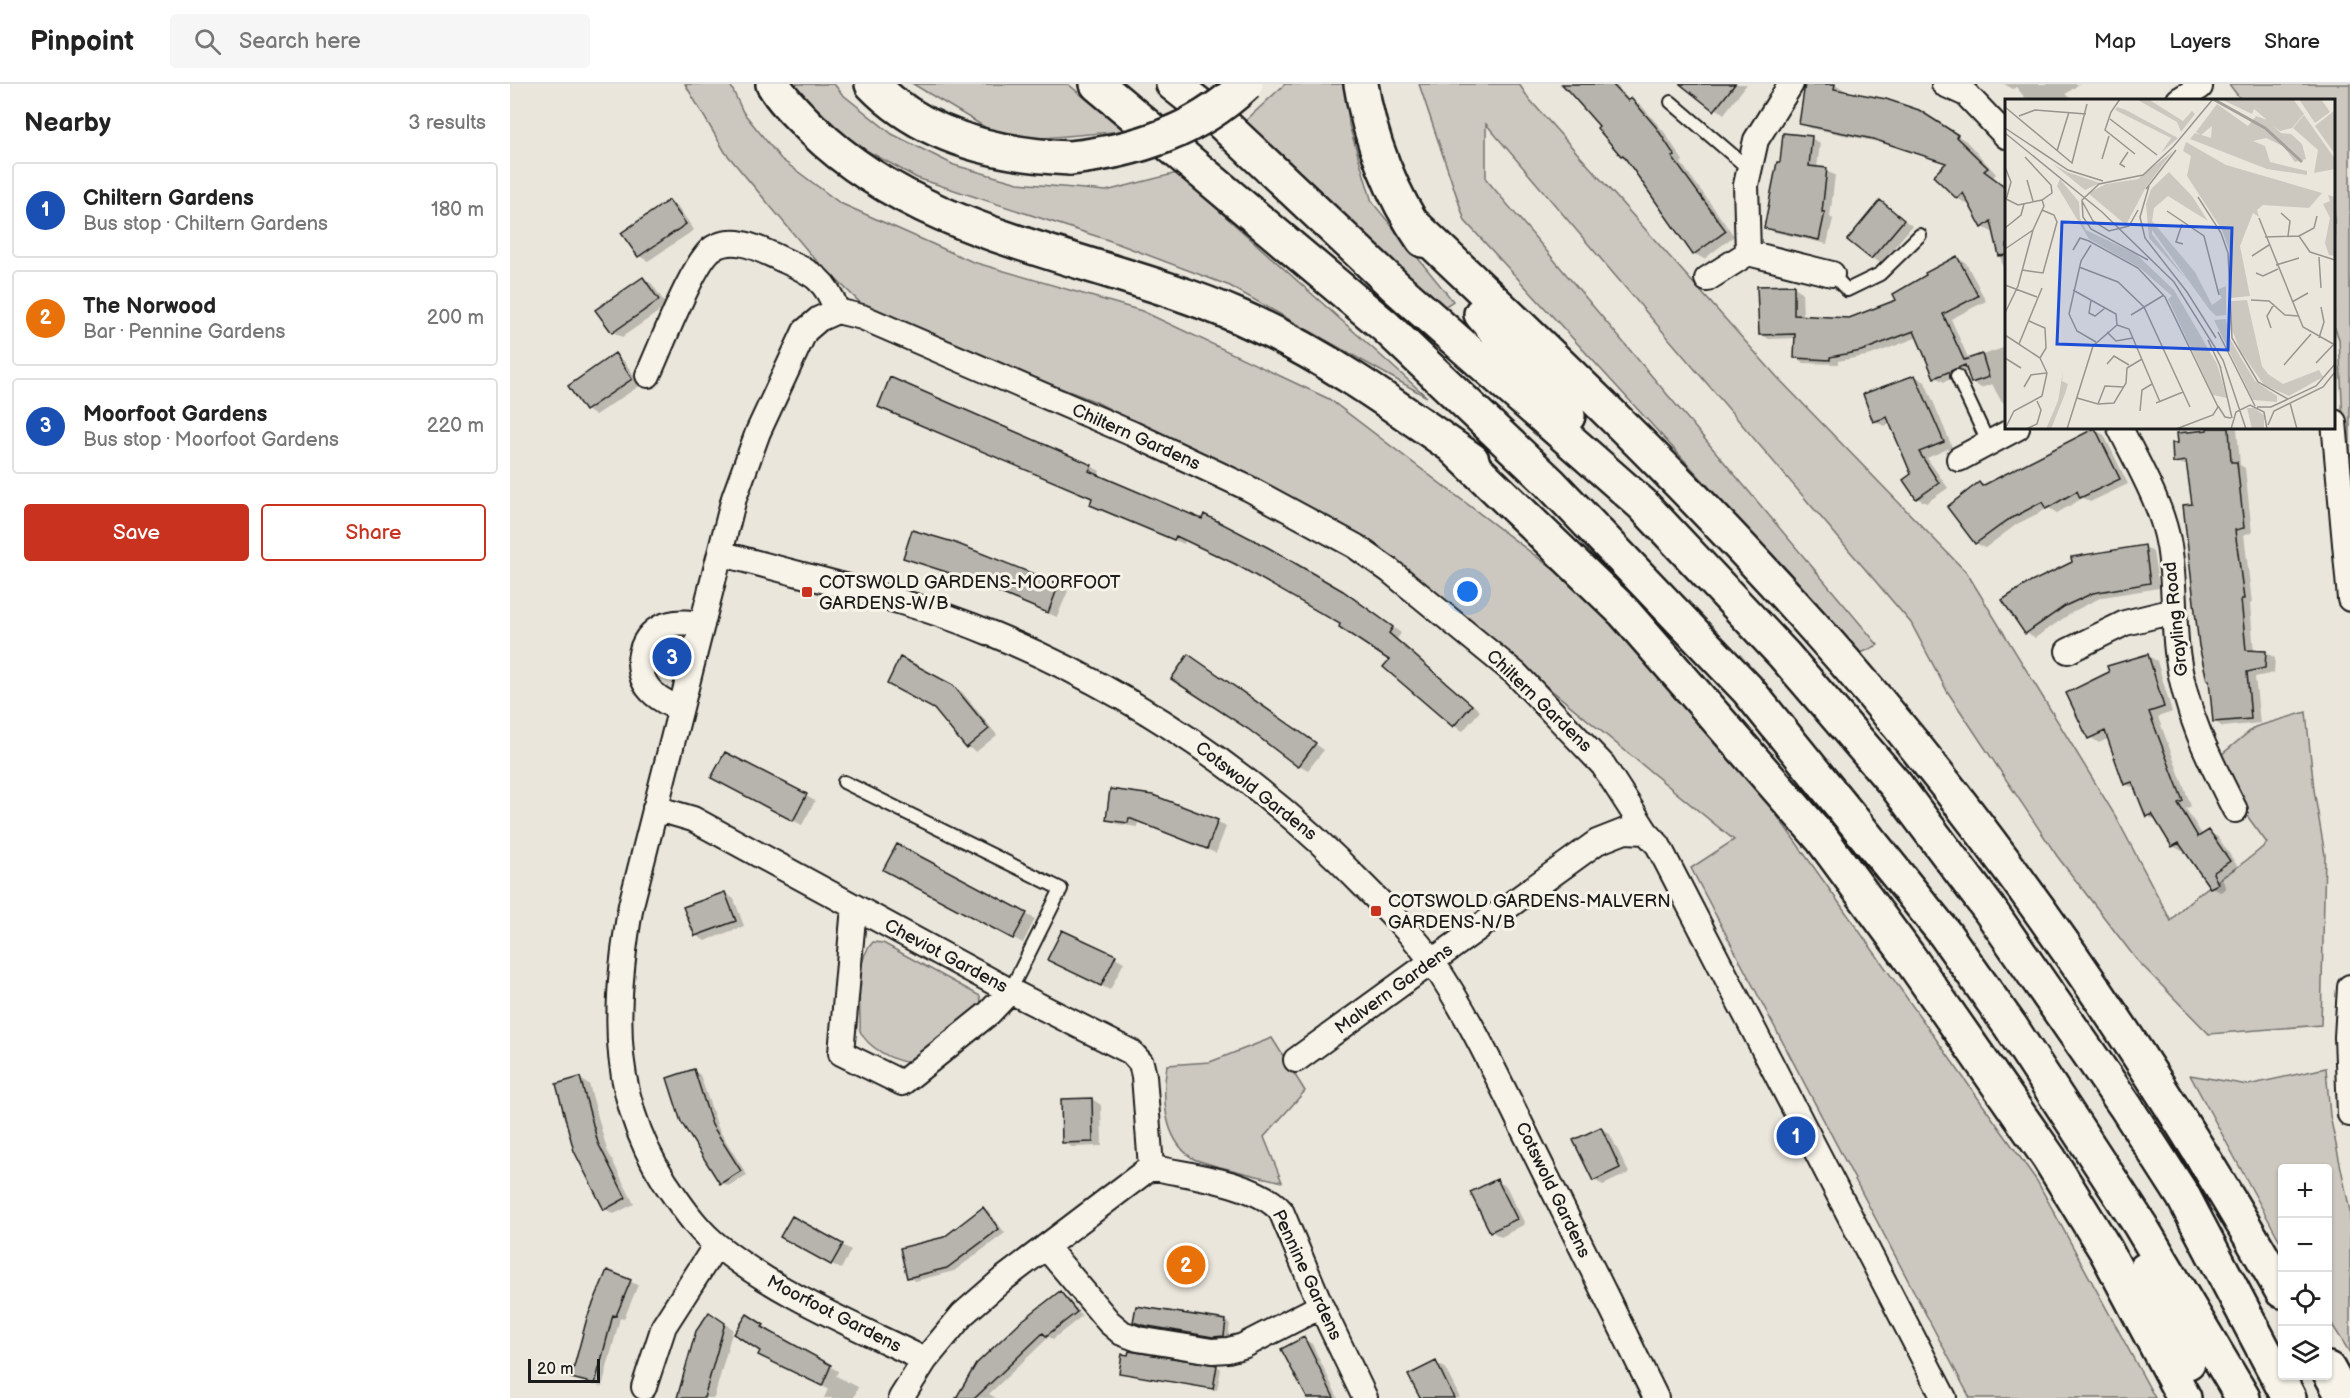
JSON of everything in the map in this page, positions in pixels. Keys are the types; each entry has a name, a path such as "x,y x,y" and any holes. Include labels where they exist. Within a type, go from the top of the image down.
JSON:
{"highway":[{"path":"773,84 802,119 832,148 869,176 911,199 1007,237 1157,286 1240,317 1327,363 1388,401 1650,586"},
{"path":"872,84 911,115 948,135 987,149 1028,156 1070,158 1106,154 1140,146 1174,133 1206,116 1246,84"},
{"path":"1097,84 1386,327 1550,483 1747,689 1855,820 1952,944 2012,1027 2140,1225 2243,1398"},
{"path":"1173,84 1222,123 1397,288 1642,504"},
{"path":"1361,84 1377,148 1412,223 1453,282 1642,504 1776,646 1895,784 2045,989 2126,1107 2182,1196 2289,1398"},
{"path":"1412,223 1592,394 1718,522 1816,628 1930,766 2031,900 2161,1086 2278,1283"},
{"path":"1454,448 1623,611 1822,839 1909,957 2049,1158 2105,1249 2184,1398"},
{"path":"2082,1135 2205,1398"},
{"path":"2182,1196 2278,1307"},
{"path":"2332,1376 2344,1398"}],"street":[{"path":"1748,253 1746,185 1756,140 1791,84"},
{"path":"1944,84 1966,94 2005,134"},
{"path":"2181,99 2203,90"},
{"path":"648,375 706,255 724,244 737,242 752,246 811,273 831,292 837,311"},
{"path":"1707,279 1748,253 1832,274"},
{"name":"Moorfoot Gardens","path":"837,311 819,319 805,331 758,432 734,498 631,905 622,955 619,1009 621,1067 642,1139 664,1181 695,1224 716,1245 779,1289 925,1360"},
{"name":"Chiltern Gardens","path":"837,311 862,317 1133,434 1248,488 1355,546 1389,570 1516,674 1603,765 1646,832 1658,845 1944,1398"},
{"path":"1959,459 2014,429"},
{"name":"Grayling Road","path":"2120,429 2158,508 2169,545 2178,652 2186,699 2200,741 2235,810"},
{"path":"2335,429 2350,599"},
{"name":"Cotswold Gardens","path":"720,553 856,589 994,635 1065,668 1139,707 1263,792 1317,838 1433,962 1476,1035 1656,1398"},
{"path":"2068,651 2125,623 2174,611"},
{"path":"679,709 651,692 639,665 641,652 646,640 655,630 667,624 682,622 702,626"},
{"name":"Cheviot Gardens","path":"655,808 693,819 1010,990 1120,1044 1141,1063 1151,1167"},
{"name":"Malvern Gardens","path":"1296,1060 1597,842 1625,831 1646,832"},
{"path":"854,907 841,1053 903,1083 989,1013 1010,990"},
{"path":"2350,987 2347,1037 2350,1114"},
{"path":"901,1398 925,1360 963,1314 1151,1167"},
{"name":"Pennine Gardens","path":"1151,1167 1249,1190 1273,1201 1281,1211 1321,1306 1365,1398"},
{"path":"644,1388 664,1326 716,1245"},
{"path":"1046,1247 1109,1322 1122,1333 1138,1339 1212,1351 1228,1350 1243,1346 1321,1306"}],"lane":[{"path":"1671,102 1749,169"},
{"path":"1832,274 1847,290 1880,274 1920,235"},
{"path":"1957,376 1988,442"},
{"path":"844,782 1061,889 1010,990"}],"shaded area":[{"path":"685,84 730,84 743,112 781,159 840,203 973,262 1142,311 1329,399 1591,598 1746,772 2037,1181 2155,1398 1970,1398 1691,868 1734,840 1373,544 1094,401 874,316 812,256 725,152"},
{"path":"794,84 834,84 842,94 892,134 954,165 1018,183 1106,191 1177,173 1427,397 1230,286 1108,240 917,178 853,143 803,98"},
{"path":"913,84 1068,84 1124,131 1008,141"},
{"path":"1285,84 1346,84 1349,125 1372,202 1453,301 1444,307 1241,125"},
{"path":"1419,84 1519,84 1529,99 1778,378 1967,573 2116,817 2171,921 2192,899 2267,843 2245,813 2215,760 2255,727 2306,712 2314,790 2325,855 2321,1025 2209,1034 2136,959 2057,856 1947,691 1911,623 1486,124 1486,179 1878,645 1861,653 1465,221"},
{"path":"2229,84 2350,84 2350,565 2339,339 2335,329 2335,99 2240,99"},
{"path":"873,942 883,943 980,996 982,1006 911,1063 882,1053 869,1043 860,1031 860,972 867,950"},
{"path":"1272,1038 1305,1091 1264,1137 1282,1182 1192,1158 1175,1140 1165,1103 1167,1065 1210,1062"},
{"path":"2326,1068 2330,1116 2350,1211 2350,1353 2332,1324 2332,1164 2278,1164 2278,1238 2190,1075 2248,1085"}],"building":[{"path":"1562,84 1612,84 1628,101 1631,98 1656,127 1675,156 1672,157 1726,231 1693,255 1623,155 1621,156 1597,128 1599,126"},
{"path":"1680,84 1735,84 1714,111"},
{"path":"1805,84 1835,84 1834,89 1886,99 1919,110 1958,135 1956,137 1988,168 1984,171 2005,187 2005,255 1999,256 1991,221 1982,228 1963,193 1957,199 1933,176 1946,163 1873,139 1799,124"},
{"path":"1783,133 1812,136 1809,166 1827,168 1822,212 1825,212 1819,240 1764,228 1777,162 1780,162"},
{"path":"669,200 686,224 638,257 621,233"},
{"path":"1880,200 1904,220 1871,259 1847,240"},
{"path":"1957,256 1978,296 1943,314 1964,360 1982,354 1989,377 1971,383 1965,365 1934,378 1914,331 1861,351 1830,357 1830,360 1794,358 1795,334 1759,335 1757,286 1794,285 1794,315 1849,318 1896,300 1893,294"},
{"path":"643,277 659,300 612,333 595,310"},
{"path":"615,353 632,379 585,411 568,386"},
{"path":"1915,375 1944,442 1919,452 1939,483 1916,499 1903,480 1911,474 1887,417 1873,422 1863,394"},
{"path":"890,377 1092,465 1089,471 1202,519 1204,514 1269,548 1343,591 1393,627 1389,633 1472,705 1453,727 1383,667 1389,660 1339,627 1340,624 1235,564 1176,536 1174,540 1090,505 1092,498 878,407"},
{"path":"2093,429 2095,429 2120,479 2080,498 2077,491 2046,509 2042,502 2008,520 1975,544 1947,507 1979,482 1982,486"},
{"path":"2229,429 2231,462 2237,462 2244,528 2235,530 2244,599 2241,599 2246,650 2266,651 2265,668 2247,672 2251,719 2213,722 2209,680 2207,680 2199,646 2183,505 2192,504 2186,461 2173,463 2172,443 2178,443 2177,433"},
{"path":"912,530 953,542 1059,584 1048,613 962,577 903,558"},
{"path":"2145,545 2150,583 2093,593 2065,606 2025,634 2002,600 2025,585 2072,562 2071,557"},
{"path":"1188,654 1316,743 1298,767 1248,729 1171,679"},
{"path":"2148,654 2164,707 2149,712 2183,801 2178,803 2198,837 2209,830 2230,861 2213,873 2218,884 2210,888 2179,843 2172,847 2152,814 2146,817 2132,782 2124,785 2105,731 2088,739 2066,693 2109,672 2107,666"},
{"path":"900,657 953,685 989,729 966,748 934,709 887,684"},
{"path":"725,752 807,794 793,821 711,778"},
{"path":"1110,789 1153,795 1218,820 1207,849 1129,818 1128,823 1106,820"},
{"path":"897,844 1027,913 1013,939 883,870"},
{"path":"725,892 736,921 695,936 683,907"},
{"path":"1062,930 1116,955 1101,986 1047,960"},
{"path":"694,1069 712,1125 741,1171 720,1184 681,1122 667,1078"},
{"path":"580,1077 598,1143 626,1198 604,1210 574,1151 556,1084"},
{"path":"1092,1098 1093,1142 1062,1143 1061,1099"},
{"path":"1601,1127 1620,1168 1593,1181 1573,1140"},
{"path":"1497,1179 1517,1219 1490,1232 1470,1192"},
{"path":"983,1207 999,1229 947,1268 907,1278 900,1248 944,1237"},
{"path":"792,1216 843,1244 831,1265 780,1237"},
{"path":"607,1270 631,1280 616,1316 613,1315 595,1384 571,1378 587,1318"},
{"path":"1060,1291 1077,1312 1046,1336 1043,1333 975,1398 956,1398 976,1364 1019,1323"},
{"path":"1136,1306 1226,1320 1224,1336 1213,1337 1133,1322"},
{"path":"709,1312 725,1323 704,1398 677,1398 696,1331"},
{"path":"747,1314 764,1325 762,1327 831,1365 822,1386 758,1355 760,1351 734,1334"},
{"path":"1304,1337 1334,1398 1307,1398 1281,1349"},
{"path":"1129,1351 1217,1365 1213,1389 1119,1373 1122,1354 1128,1355"},
{"path":"1436,1361 1454,1398 1420,1398 1408,1375"}],"place":[{"name":"COTSWOLD GARDENS-MOORFOOT GARDENS-W/B","path":"807,592"},
{"name":"Moorfoot Gardens","path":"672,657"},
{"name":"COTSWOLD GARDENS-MALVERN GARDENS-N/B","path":"1376,911"},
{"name":"Chiltern Gardens","path":"1796,1136"},
{"name":"The Norwood","path":"1186,1265"}]}
